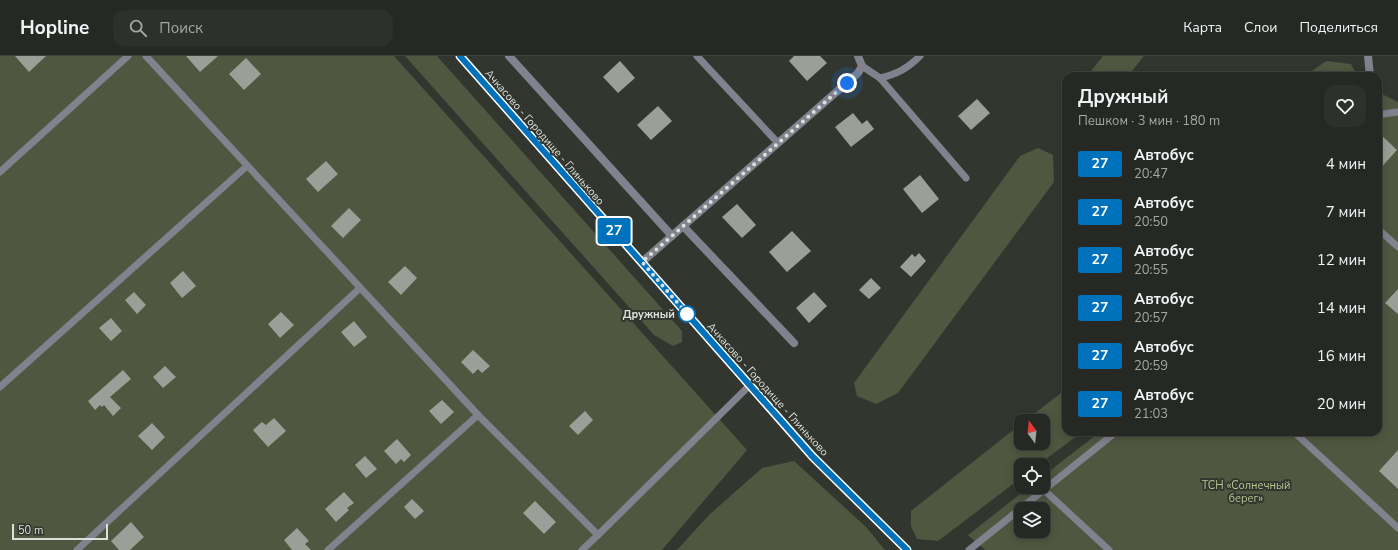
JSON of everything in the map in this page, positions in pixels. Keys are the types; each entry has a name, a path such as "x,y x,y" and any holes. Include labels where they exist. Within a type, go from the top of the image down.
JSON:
{"street":[{"name":"Ачкасово - Городище - Глиньково","path":"460,56 813,457 907,550"},
{"path":"509,56 672,236"},
{"path":"642,262 858,73 862,66 858,56"},
{"path":"1368,56 1370,72"},
{"path":"683,226 794,343"}],"lane":[{"path":"0,172 128,56"},
{"path":"146,56 478,415 598,535"},
{"path":"697,56 778,143"},
{"path":"880,78 896,74 909,66 920,56"},
{"path":"862,66 880,78 966,178"},
{"path":"1382,115 1398,112"},
{"path":"0,387 247,166"},
{"path":"1382,233 1398,247"},
{"path":"77,550 360,288"},
{"path":"582,550 750,386"},
{"path":"328,550 478,415"},
{"path":"1050,485 1111,436"},
{"path":"1298,436 1398,528"},
{"path":"969,550 1039,494"},
{"path":"1048,494 1109,550"}],"green space":[{"path":"0,56 394,56 747,450 662,550 0,550"},
{"path":"405,56 437,56 682,331 682,342 673,346 654,335"},
{"path":"1103,56 1144,56 1131,72 1090,72"},
{"path":"1326,61 1351,64 1355,72 1311,72"},
{"name":"ТСН «Солнечный берег»","path":"1382,94 1398,102 1398,550 985,550 968,535 1020,494 1050,494 1050,471 1095,436 1382,436"},
{"path":"1038,148 1053,155 1054,182 898,393 876,404 857,396 854,383 1020,156"},
{"path":"1062,392 1062,436 1077,436 1047,458 1014,458 1014,483 938,541 917,539 911,526 911,511 1014,430 1014,450 1050,450 1050,414 1034,414"},
{"path":"794,461 866,527 885,550 677,550 709,515 762,468"}],"building":[{"path":"15,56 46,56 29,72"},
{"path":"186,56 218,56 200,72"},
{"path":"794,56 820,56 827,63 807,81 789,61"},
{"path":"246,58 261,74 244,90 229,74"},
{"path":"620,61 635,78 618,93 603,77"},
{"path":"977,99 990,113 971,130 958,116"},
{"path":"658,106 672,121 651,140 637,125"},
{"path":"853,113 862,124 867,120 874,129 851,147 835,127"},
{"path":"1382,136 1397,150 1382,167"},
{"path":"326,161 338,174 318,192 306,179"},
{"path":"920,175 939,199 922,213 903,189"},
{"path":"737,204 756,225 742,238 722,217"},
{"path":"349,208 361,220 343,238 331,226"},
{"path":"792,231 811,251 787,272 769,252"},
{"path":"919,253 926,261 911,277 900,267 912,254 915,257"},
{"path":"405,266 417,278 401,295 388,282"},
{"path":"183,271 196,286 182,298 170,283"},
{"path":"871,278 881,288 869,299 859,290"},
{"path":"1398,289 1398,314 1385,303"},
{"path":"134,292 146,305 137,314 125,300"},
{"path":"814,292 827,306 809,323 796,308"},
{"path":"281,312 294,325 280,338 268,324"},
{"path":"111,318 122,331 111,341 99,328"},
{"path":"354,321 367,337 354,347 341,332"},
{"path":"473,350 490,366 482,373 478,369 473,374 461,362"},
{"path":"165,366 176,377 163,388 153,377"},
{"path":"123,370 131,379 110,397 121,408 113,416 104,405 102,407 100,405 95,410 88,401"},
{"path":"442,400 454,412 441,424 429,411"},
{"path":"585,411 593,420 578,435 569,426"},
{"path":"274,418 286,431 268,447 253,430 262,422 266,425"},
{"path":"152,423 165,437 152,450 138,436"},
{"path":"397,439 411,455 404,462 401,459 396,464 384,451"},
{"path":"1398,450 1398,489 1379,471"},
{"path":"365,456 377,469 366,478 355,465"},
{"path":"344,492 354,503 347,508 349,510 336,522 325,509"},
{"path":"412,499 424,511 415,519 404,507"},
{"path":"535,501 556,522 544,534 523,513"},
{"path":"131,522 144,537 130,550 119,550 111,541"},
{"path":"297,528 309,541 305,544 311,550 292,550 284,540"}],"bus line":[{"name":"27","path":"460,56 813,457 907,550"}],"place":[{"name":"Дружный","path":"687,314"}],"route":[{"path":"687,314 689,316 642,262 847,83"}]}
